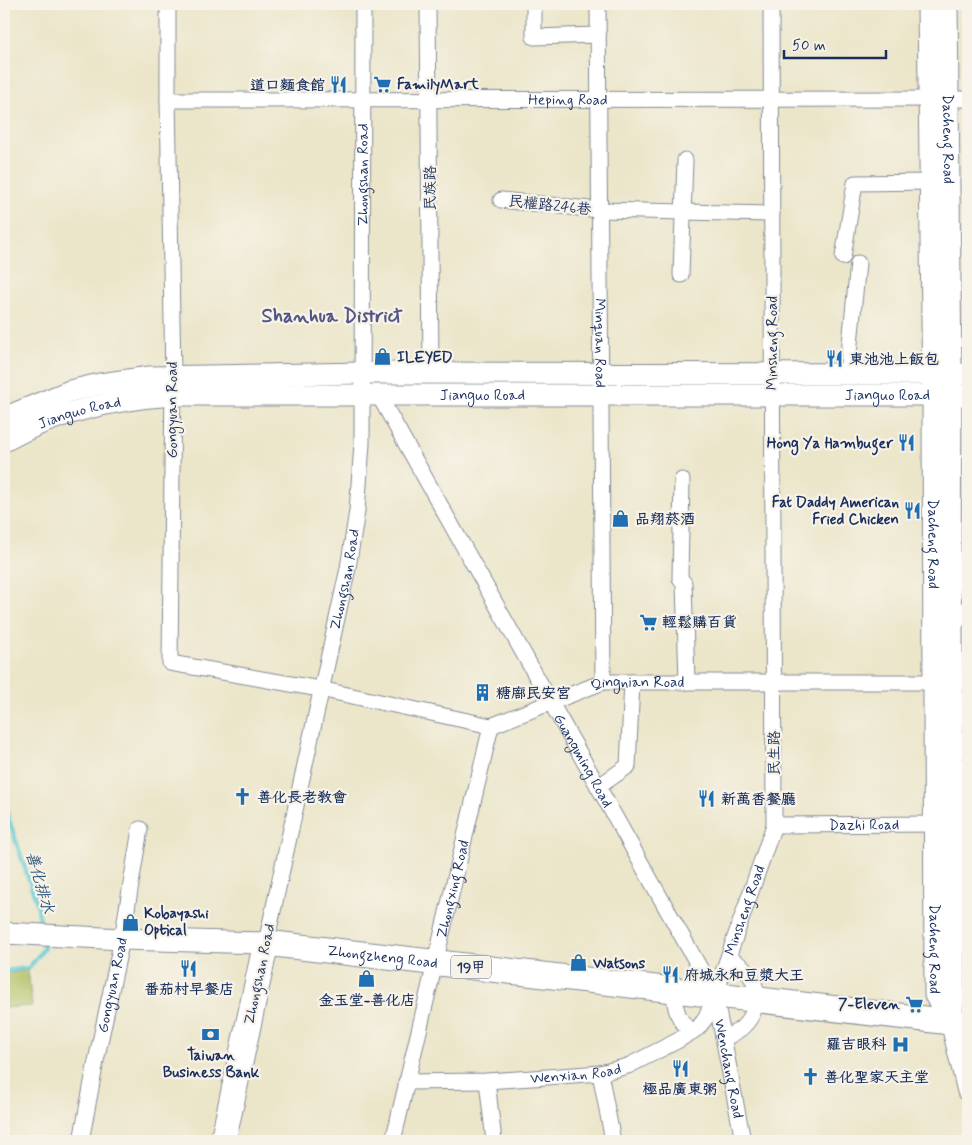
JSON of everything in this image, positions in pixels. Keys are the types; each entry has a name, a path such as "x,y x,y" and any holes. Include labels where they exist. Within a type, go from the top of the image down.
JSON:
{"main road":[{"name":"Zhongzheng Road","path":"266,943 960,1023"},
{"name":"Zhongshan Road","path":"223,1141 266,943"}],"street":[{"name":"Gongyuan Road","path":"168,4 173,386 170,663 320,690"},
{"name":"Zhongshan Road","path":"266,943 353,541 368,387 363,4"},
{"name":"民族路","path":"428,4 430,373"},
{"path":"534,4 534,37 598,35"},
{"name":"Minquan Road","path":"598,4 603,682"},
{"name":"Minsheng Road","path":"771,4 774,682"},
{"name":"Dacheng Road","path":"928,4 938,99 951,374 952,682"},
{"name":"Dacheng Road","path":"947,4 930,182 951,374"},
{"name":"Heping Road","path":"168,100 968,98"},
{"path":"681,275 685,160"},
{"path":"843,257 855,183 930,182"},
{"name":"民權路246巷","path":"500,200 599,210 772,214"},
{"path":"847,374 858,263"},
{"name":"Jianguo Road","path":"368,387 430,373 951,374"},
{"name":"Jianguo Road","path":"4,418 70,391 100,384 150,377 173,386"},
{"name":"Jianguo Road","path":"4,441 26,429 68,413 138,397 173,386 368,387 601,396 951,396"},
{"name":"Guangming Road","path":"368,387 551,702 715,995"},
{"name":"Dacheng Road","path":"951,396 950,588 952,682 944,824 954,995 960,1023"},
{"path":"682,480 680,578 684,583 686,682"},
{"path":"952,629 968,607"},
{"name":"Qingnian Road","path":"491,726 603,682 952,682"},
{"path":"598,787 628,766 632,682"},
{"name":"民生路","path":"774,682 774,825"},
{"path":"320,690 491,726"},
{"name":"Zhongxing Road","path":"393,1141 491,726"},
{"name":"Dazhi Road","path":"774,825 944,824"},
{"name":"Minsheng Road","path":"715,995 774,825"},
{"name":"Gongyuan Road","path":"82,1141 96,1061 122,939 140,829"},
{"name":"Zhongzheng Road","path":"4,932 122,939 266,943"},
{"path":"724,1038 734,1035 745,1027 753,1015 756,999 755,988 750,975 741,965 728,958"},
{"path":"675,990 676,1011 683,1024 692,1032"},
{"name":"Wenxian Road","path":"406,1082 487,1081 600,1073 628,1066 692,1032 705,1019 715,995"},
{"name":"Wenchang Road","path":"715,995 744,1141"},
{"path":"960,1023 968,1091"},
{"path":"600,1073 613,1141"},
{"path":"487,1081 494,1141"}],"green space":[{"path":"28,970 32,1006 4,1008 4,974"}],"waterway":[{"name":"善化排水","path":"4,805 38,907 41,930"},
{"name":"善化排水","path":"4,971 29,968 44,948 43,940"}],"place":[{"name":"FamilyMart","path":"383,84"},
{"name":"道口麵食館","path":"339,85"},
{"name":"ILEYED","path":"383,357"},
{"name":"東池池上飯包","path":"835,359"},
{"name":"Hong Ya Hambuger","path":"907,443"},
{"name":"Fat Daddy American Fried Chicken","path":"913,511"},
{"name":"品翔菸酒","path":"621,519"},
{"name":"輕鬆購百貨","path":"648,622"},
{"name":"糖廍民安宮","path":"482,693"},
{"name":"善化長老教會","path":"243,797"},
{"name":"新萬香餐廳","path":"707,799"},
{"name":"Kobayashi Optical","path":"130,922"},
{"name":"Watsons","path":"579,963"},
{"name":"番茄村早餐店","path":"189,968"},
{"name":"府城永和豆漿大王","path":"670,975"},
{"name":"金玉堂-善化店","path":"367,979"},
{"name":"7-Eleven","path":"914,1004"},
{"name":"Taiwan Business Bank","path":"211,1034"},
{"name":"羅吉眼科","path":"900,1044"},
{"name":"極品廣東粥","path":"680,1068"},
{"name":"善化聖家天主堂","path":"810,1077"}],"district":[{"name":"Shanhua District","path":"332,315"}]}
